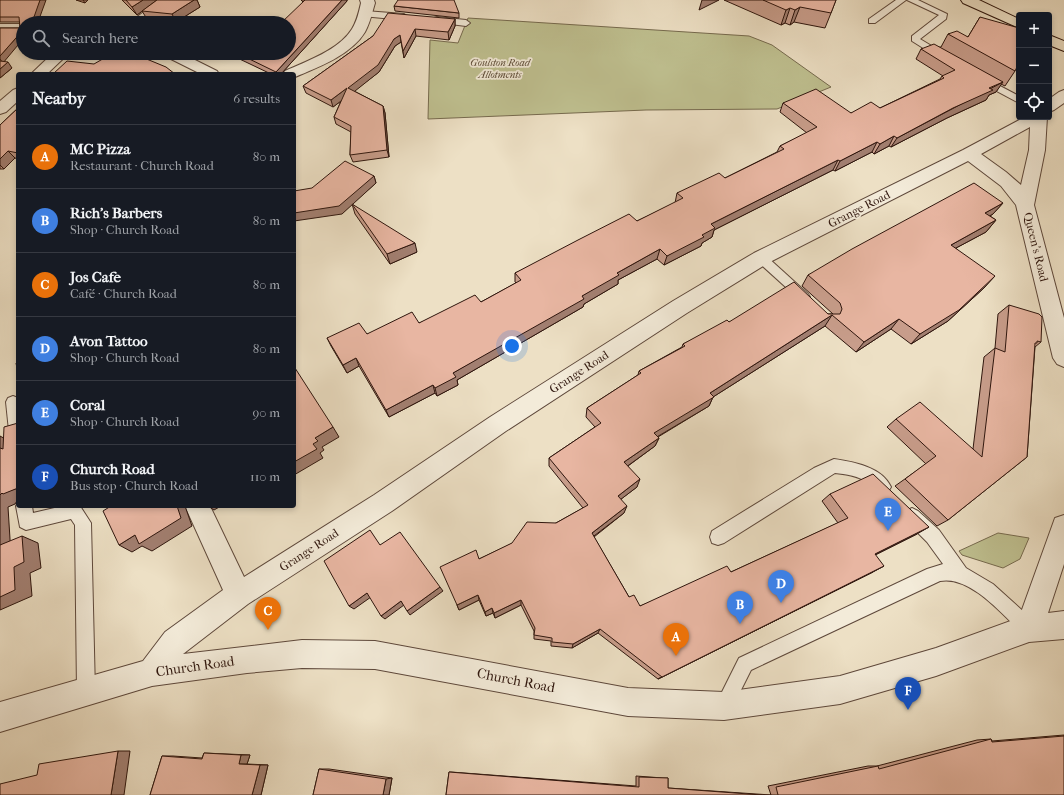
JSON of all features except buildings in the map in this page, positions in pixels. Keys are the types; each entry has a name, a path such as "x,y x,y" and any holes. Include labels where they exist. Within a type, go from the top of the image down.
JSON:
{"highway":[{"path":"968,0 1016,23"},
{"path":"1052,41 1064,47"}],"street":[{"path":"294,72 346,45 362,26 366,7"},
{"path":"0,28 16,28"},
{"path":"40,72 54,60"},
{"path":"184,60 208,72"},
{"path":"0,109 16,94"},
{"path":"1052,105 1064,95"},
{"name":"Grange Road","path":"152,672 175,642 239,595 383,502 517,412 761,258 969,154 1032,120"},
{"name":"Queen's Road","path":"1025,205 1037,150 1038,120"},
{"name":"Queen's Road","path":"969,154 1009,182 1018,192 1025,205 1064,358"},
{"path":"198,508 239,595"},
{"path":"1029,628 1064,527"},
{"name":"Church Road","path":"0,717 152,672 247,659 302,654 376,655 628,702 724,706 840,690 936,662 1029,628 1064,625"}],"lane":[{"path":"142,16 165,0"},
{"path":"872,21 902,0"},
{"path":"911,0 943,14 943,16 915,38 916,41 953,62"},
{"path":"366,7 412,18"},
{"path":"427,19 466,23"},
{"path":"972,74 1016,98"},
{"path":"761,258 812,304"},
{"path":"13,402 16,431"},
{"path":"718,537 819,473 834,466 848,468 872,476 933,536 960,574"},
{"path":"24,508 26,522 74,511 83,523 86,692"},
{"path":"724,706 744,664 933,575 946,571 960,574 977,583 1029,628"}],"green space":[{"name":"Goulston Road Allotments","path":"468,18 749,36 772,45 831,87 777,109 646,110 428,119 430,40 458,43"},
{"path":"998,533 1029,538 1020,559 1003,568 962,555 959,551"}],"place":[{"name":"Coral","path":"888,531"},
{"name":"Avon Tattoo","path":"781,603"},
{"name":"Rich's Barbers","path":"740,624"},
{"name":"Jos Cafe","path":"268,630"},
{"name":"MC Pizza","path":"676,656"},
{"name":"Church Road","path":"908,710"}]}
